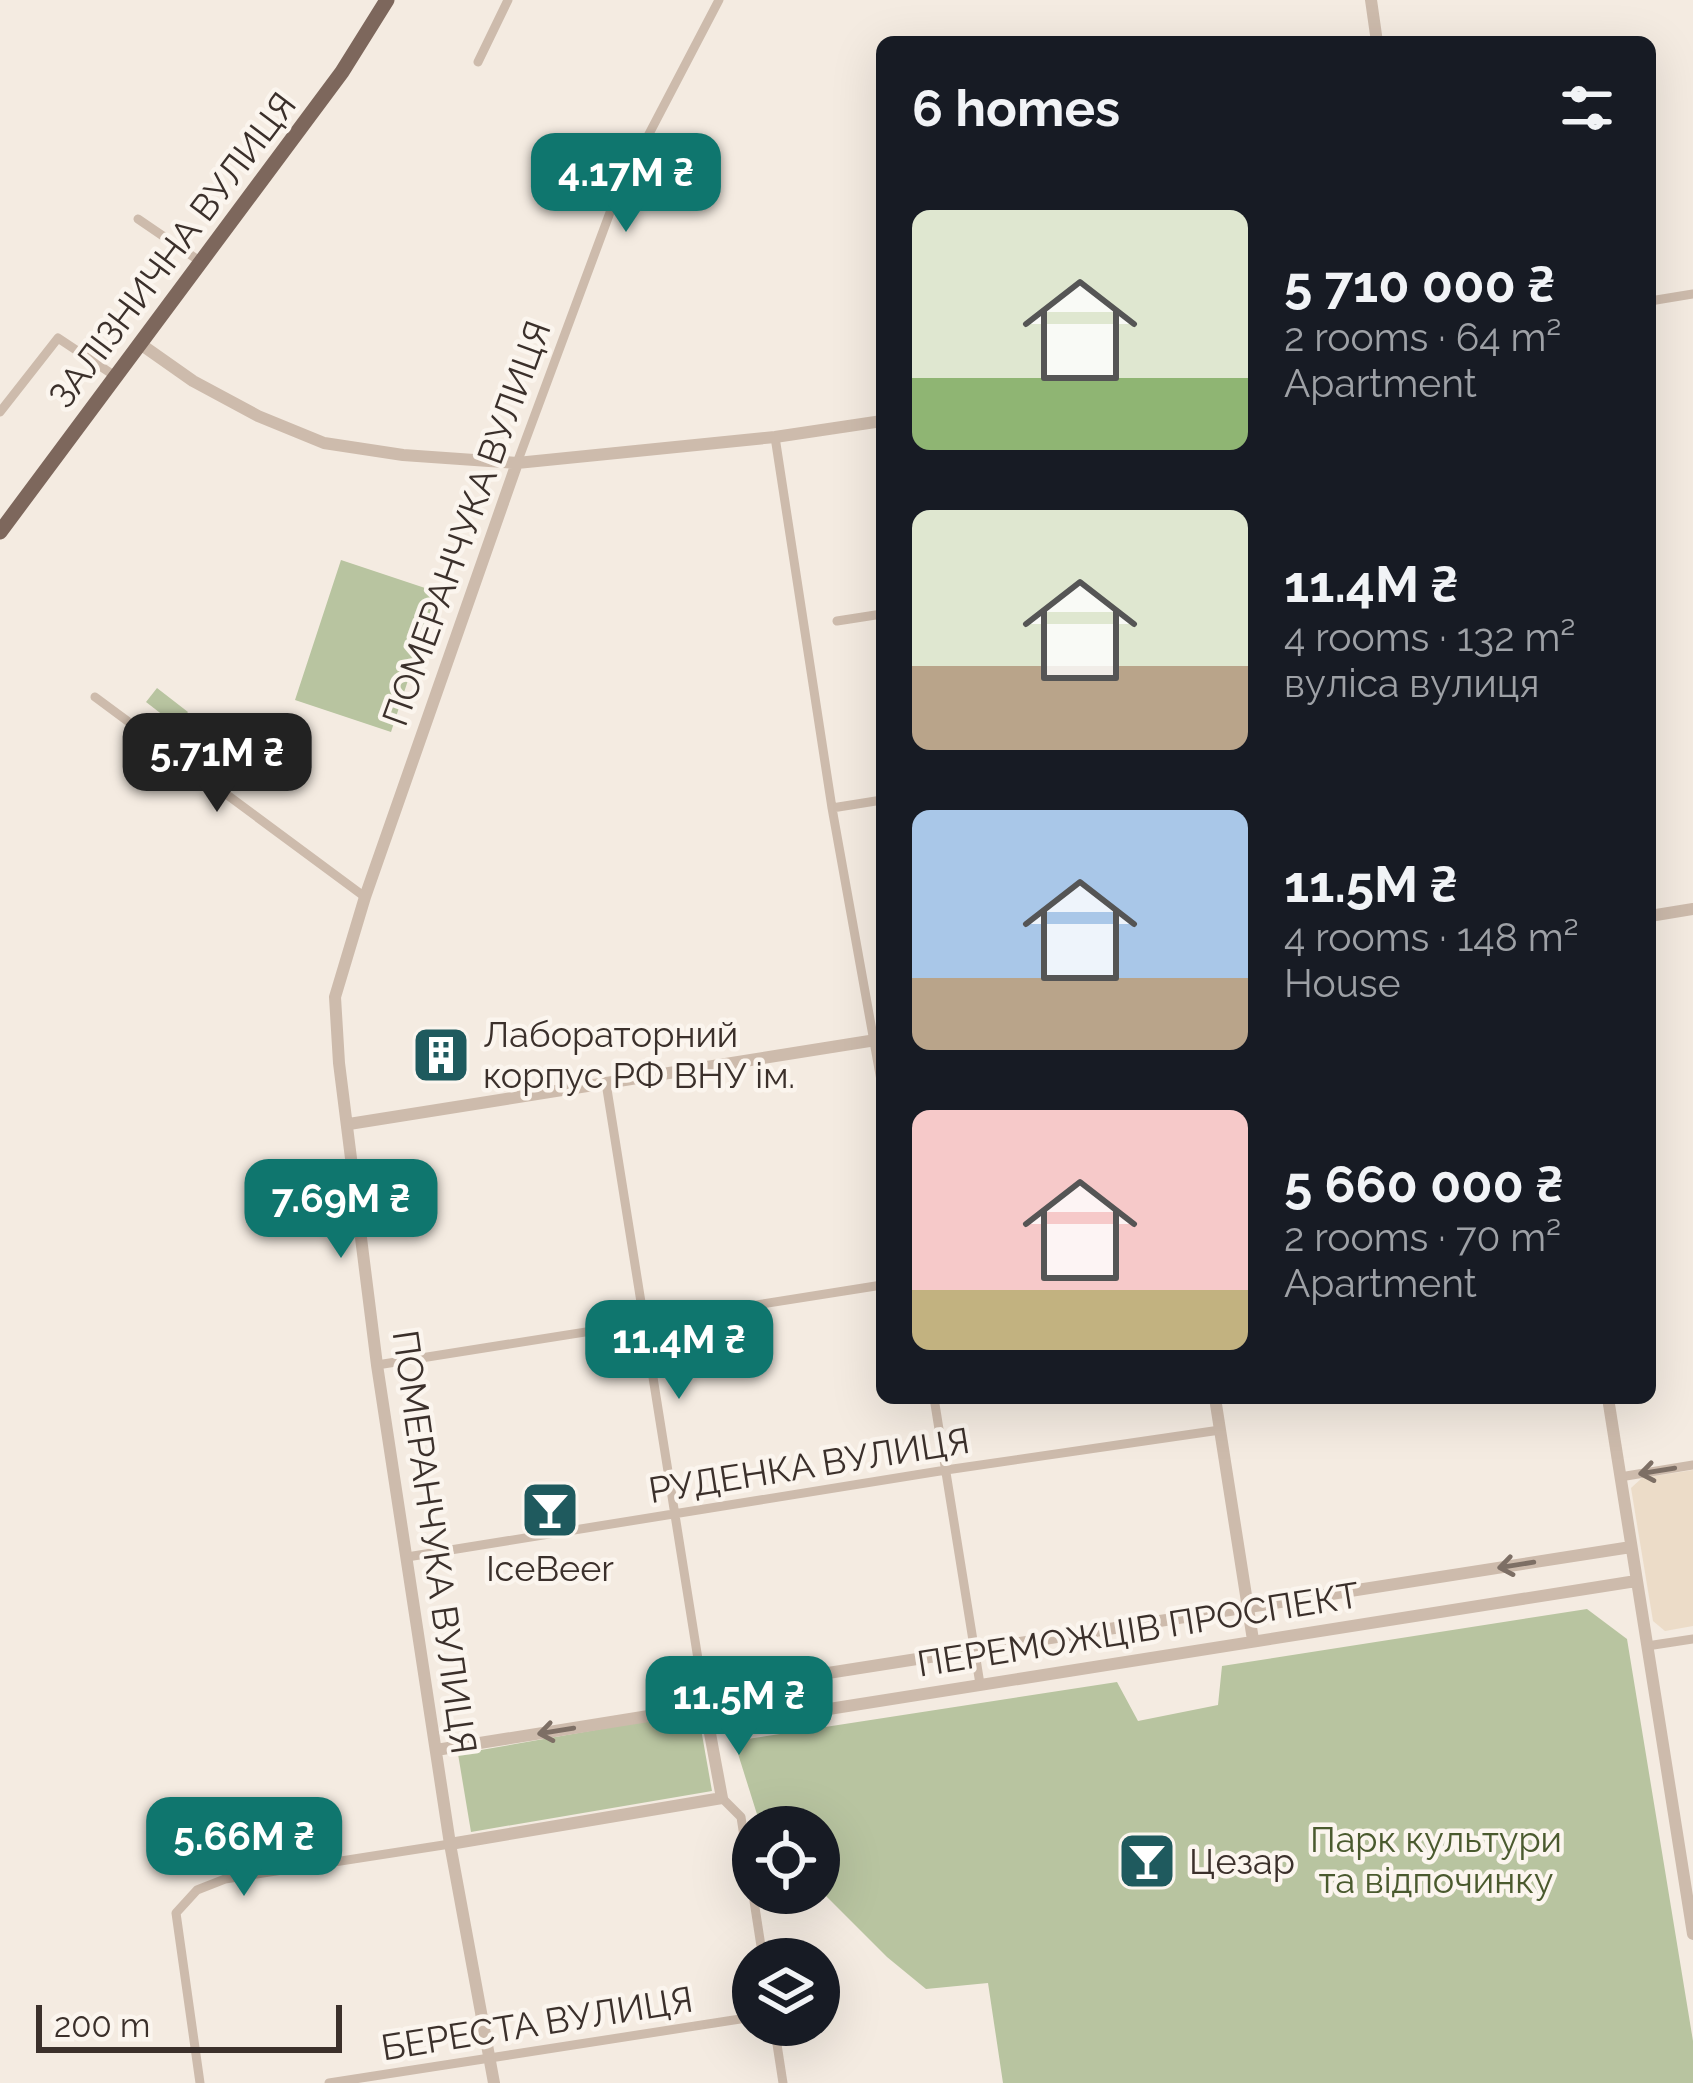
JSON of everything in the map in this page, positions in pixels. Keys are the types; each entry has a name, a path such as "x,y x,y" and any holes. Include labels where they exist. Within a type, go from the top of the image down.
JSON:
{"main road":[{"name":"ЗАЛІЗНИЧНА ВУЛИЦЯ","path":"0,532 342,71 387,0"}],"street":[{"path":"478,62 508,0"},
{"name":"ПОМЕРАНЧУКА ВУЛИЦЯ","path":"494,2083 450,1844 377,1364 335,997 365,897 615,199 719,0"},
{"path":"1371,0 1376,36"},
{"path":"138,220 201,262"},
{"path":"1656,300 1693,294"},
{"path":"0,412 58,338 115,376"},
{"path":"140,343 193,382 258,416 324,443 403,455 517,464 876,422"},
{"path":"775,436 832,808 876,1025"},
{"path":"837,621 876,615"},
{"path":"94,697 365,897"},
{"path":"832,808 876,801"},
{"path":"1656,915 1693,909"},
{"path":"349,1124 876,1040"},
{"path":"606,1083 709,1728 722,1798 741,1817 760,1938"},
{"path":"377,1364 876,1286"},
{"path":"935,1404 980,1684"},
{"path":"1216,1404 1253,1640"},
{"path":"1608,1404 1693,1934"},
{"name":"РУДЕНКА ВУЛИЦЯ","path":"406,1557 1220,1430"},
{"path":"1620,1478 1693,1466"},
{"name":"ПЕРЕМОЖЦІВ ПРОСПЕКТ","path":"436,1750 692,1709 713,1691 1631,1547"},
{"name":"ПЕРЕМОЖЦІВ ПРОСПЕКТ","path":"709,1728 1636,1581"},
{"path":"1647,1646 1693,1639"},
{"path":"200,2083 176,1913 197,1891 225,1879 722,1798"},
{"name":"БЕРЕСТА ВУЛИЦЯ","path":"329,2083 732,2020"},
{"path":"777,2046 783,2083"}],"green space":[{"path":"341,560 437,592 391,732 295,700"},
{"path":"157,688 188,712 177,726 146,702"},
{"path":"216,735 247,758 236,772 205,749"},
{"name":"Парк культури та відпочинку","path":"1587,1609 1627,1639 1693,2041 1693,2083 1003,2083 988,1983 926,1989 887,1957 840,1910 840,1806 754,1806 734,1741 1117,1682 1138,1721 1218,1705 1222,1666"},
{"path":"698,1712 712,1791 471,1832 458,1754"}],"shaded area":[{"path":"1693,1470 1693,1626 1665,1631 1653,1621 1631,1488 1642,1478"}],"place":[{"name":"Лабораторний корпус РФ ВНУ ім.","path":"441,1055"},
{"name":"IceBeer","path":"550,1510"},
{"name":"Цезар","path":"1147,1861"}]}
